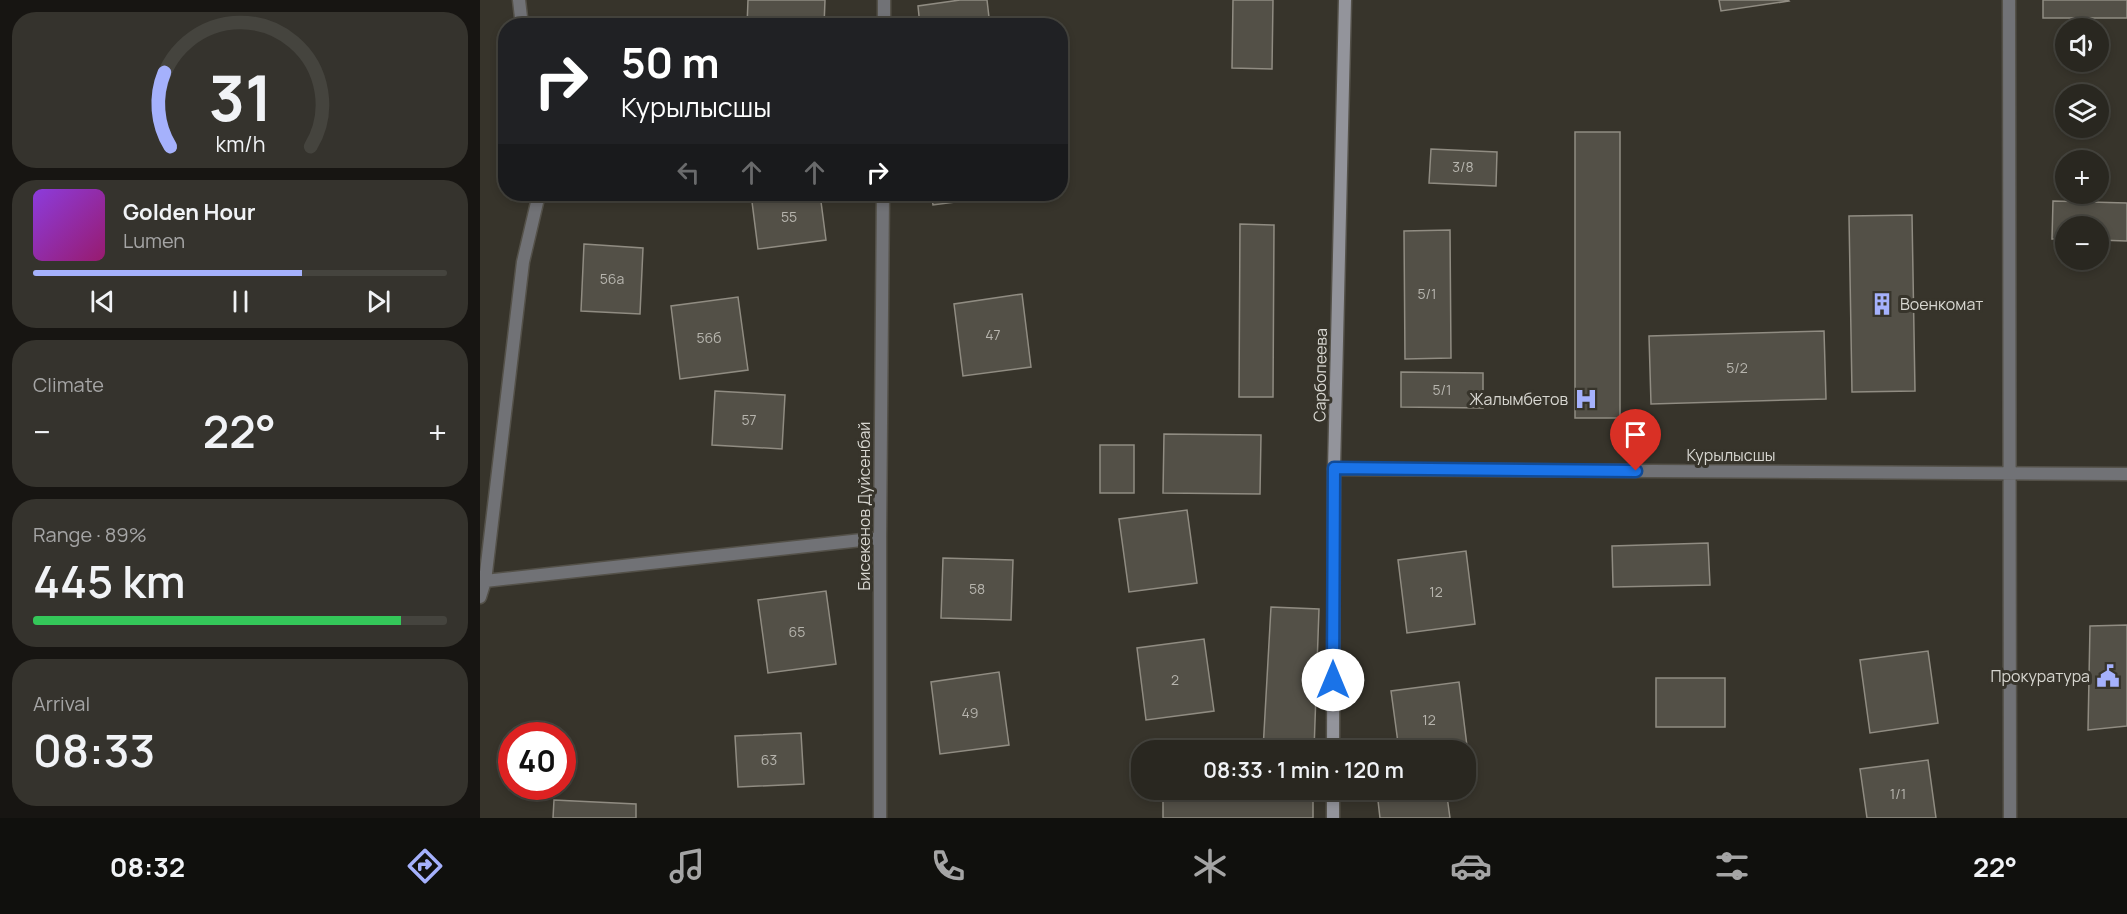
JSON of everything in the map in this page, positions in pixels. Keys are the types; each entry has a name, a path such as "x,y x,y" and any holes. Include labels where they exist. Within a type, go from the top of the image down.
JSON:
{"street":[{"path":"519,0 521,18"},
{"path":"884,0 884,18"},
{"name":"Сарбопеева","path":"1333,740 1334,468 1345,0"},
{"path":"2010,0 2010,818"},
{"path":"480,597 523,262 537,201"},
{"name":"Бисекенов Дуйсенбай","path":"880,818 883,201"},
{"name":"Курылысшы","path":"1334,468 2127,474"},
{"path":"483,579 880,538"},
{"path":"1333,800 1333,818"}],"building":[{"path":"748,0 825,0 824,18 747,18"},
{"path":"960,0 987,0 989,18 919,18 918,6"},
{"path":"1233,0 1273,0 1272,69 1232,68"},
{"path":"1719,0 1788,0 1789,1 1721,11"},
{"path":"2043,0 2127,0 2127,18 2043,18"},
{"name":"Жалымбетов","path":"1575,132 1620,132 1620,418 1575,418"},
{"path":"1431,149 1497,152 1496,186 1429,183"},
{"path":"752,201 821,201 826,240 758,249"},
{"path":"932,201 963,201 933,205"},
{"path":"2053,201 2055,204 2127,203 2127,241 2109,240 2109,216 2055,216 2055,239 2052,239"},
{"name":"Военкомат","path":"1912,215 1915,391 1852,392 1849,216"},
{"path":"1240,224 1274,225 1273,397 1239,397"},
{"path":"1450,230 1451,358 1405,359 1404,231"},
{"path":"584,244 643,248 640,314 581,311"},
{"path":"1022,294 1031,367 963,376 954,304"},
{"path":"738,297 748,370 680,379 671,306"},
{"path":"1824,331 1826,399 1651,404 1649,336"},
{"path":"1401,372 1483,373 1483,408 1401,407"},
{"path":"715,391 785,395 782,449 712,445"},
{"path":"1164,434 1261,435 1260,494 1163,493"},
{"path":"1100,445 1134,445 1134,493 1100,493"},
{"path":"1187,510 1197,583 1129,592 1119,519"},
{"path":"1708,543 1710,585 1613,587 1612,546"},
{"path":"1466,551 1475,624 1407,633 1398,560"},
{"path":"943,558 1013,560 1011,620 941,618"},
{"path":"826,591 836,664 768,673 758,600"},
{"path":"1271,607 1319,609 1314,740 1264,740"},
{"name":"Прокуратура","path":"2127,625 2127,726 2088,730 2090,626"},
{"path":"1204,639 1214,711 1146,720 1137,648"},
{"path":"1928,651 1938,723 1870,733 1860,660"},
{"path":"999,672 1009,745 940,754 931,682"},
{"path":"1656,678 1725,678 1725,727 1656,727"},
{"path":"1459,682 1466,740 1398,740 1391,691"},
{"path":"801,733 804,784 738,787 735,736"},
{"path":"1928,760 1936,818 1867,818 1860,769"},
{"path":"554,800 636,804 636,818 553,818"},
{"path":"1163,800 1313,800 1313,818 1163,818"},
{"path":"1378,800 1448,800 1450,818 1380,818"}],"place":[{"name":"Военкомат","path":"1882,304"},
{"name":"Жалымбетов","path":"1586,399"},
{"name":"Прокуратура","path":"2108,676"}],"route":[{"path":"1333,680 1334,468 1636,471"}]}
